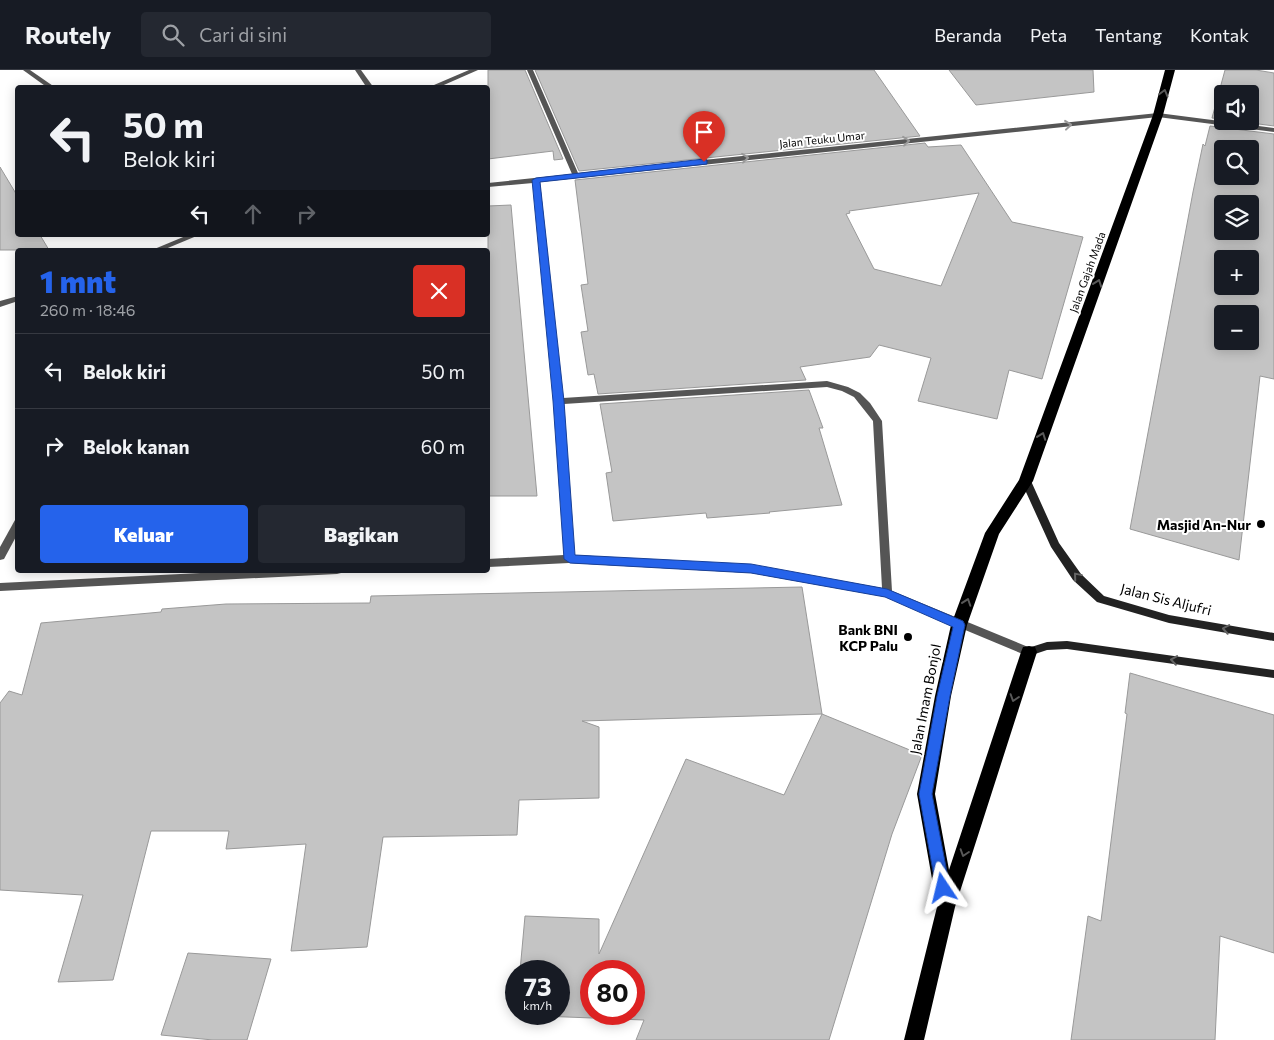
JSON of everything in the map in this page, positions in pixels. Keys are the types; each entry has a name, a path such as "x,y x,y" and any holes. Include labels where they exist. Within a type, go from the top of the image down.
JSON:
{"highway":[{"name":"Jalan Gajah Mada","path":"1026,482 1158,115 1170,70"},
{"name":"Jalan Imam Bonjol","path":"946,907 926,794 943,696 959,625 992,533 1026,482"},
{"name":"Jalan Imam Bonjol","path":"914,1040 946,907 1029,652"}],"main road":[{"name":"Jalan Sis Aljufri","path":"1026,482 1055,544 1077,577 1101,599 1169,619 1274,637"},
{"path":"1029,652 1047,646 1067,645 1274,674"}],"street":[{"path":"26,70 48,85"},
{"path":"358,70 369,85"},
{"path":"436,85 475,70"},
{"path":"530,70 576,176"},
{"name":"Jalan Teuku Umar","path":"490,185 1158,115 1274,130"},
{"path":"536,180 558,401 570,559"},
{"path":"161,248 190,237"},
{"path":"0,304 15,299"},
{"path":"558,401 828,384 850,389 863,399 877,421 887,593"},
{"path":"0,556 15,528"},
{"path":"490,563 570,559 751,568 887,593 959,625 1029,652"},
{"path":"0,587 278,573"}],"building":[{"path":"488,70 525,70 563,159 554,160 553,151 490,159 490,85 488,85"},
{"path":"535,70 874,70 920,136 579,171"},
{"path":"949,70 1093,70 1094,92 976,105"},
{"path":"1225,70 1256,70 1274,73 1274,126 1259,124 1259,85 1221,85"},
{"path":"1210,126 1214,126 1214,130 1242,130 1274,134 1274,379 1260,376 1239,560 1130,529 1203,144 1205,146"},
{"path":"925,143 928,147 961,145 1012,222 1083,237 1042,379 1009,370 997,419 918,401 931,358 879,345 870,357 800,367 806,380 598,394 594,374 588,375 581,332 588,331 581,285 588,284 575,180","holes":["979,193 941,286 874,269 846,214 850,213 849,211"]},
{"path":"0,167 15,192 15,237 41,237 48,248 0,250"},
{"path":"511,205 537,496 490,496 490,248 488,248 488,237 490,237 490,206"},
{"path":"809,390 823,428 819,428 842,505 707,518 706,513 613,521 606,473 612,472 600,404"},
{"path":"802,587 822,714 582,721 599,727 599,798 519,800 517,835 383,837 367,947 291,951 306,844 226,849 229,831 151,831 113,980 58,982 83,895 0,890 0,703 9,691 22,695 41,623 161,612 162,609 226,604 370,603 371,596"},
{"path":"1130,673 1274,715 1274,953 1220,936 1215,1040 1071,1040 1088,916 1101,921 1127,714 1125,713"},
{"path":"822,714 922,755 892,834 829,1040 636,1040 642,1025 645,1025 645,960 580,960 580,1018 570,1017 570,960 521,960 525,916 599,919 599,954 686,759 784,795"},
{"path":"188,953 271,959 247,1040 213,1040 161,1035"}],"place":[{"name":"Masjid An-Nur","path":"1261,524"},
{"name":"Bank BNI KCP Palu","path":"908,637"}],"route":[{"path":"704,162 536,180 558,401 570,559 751,568 887,593 959,625 943,696 926,794 943,888"}]}
